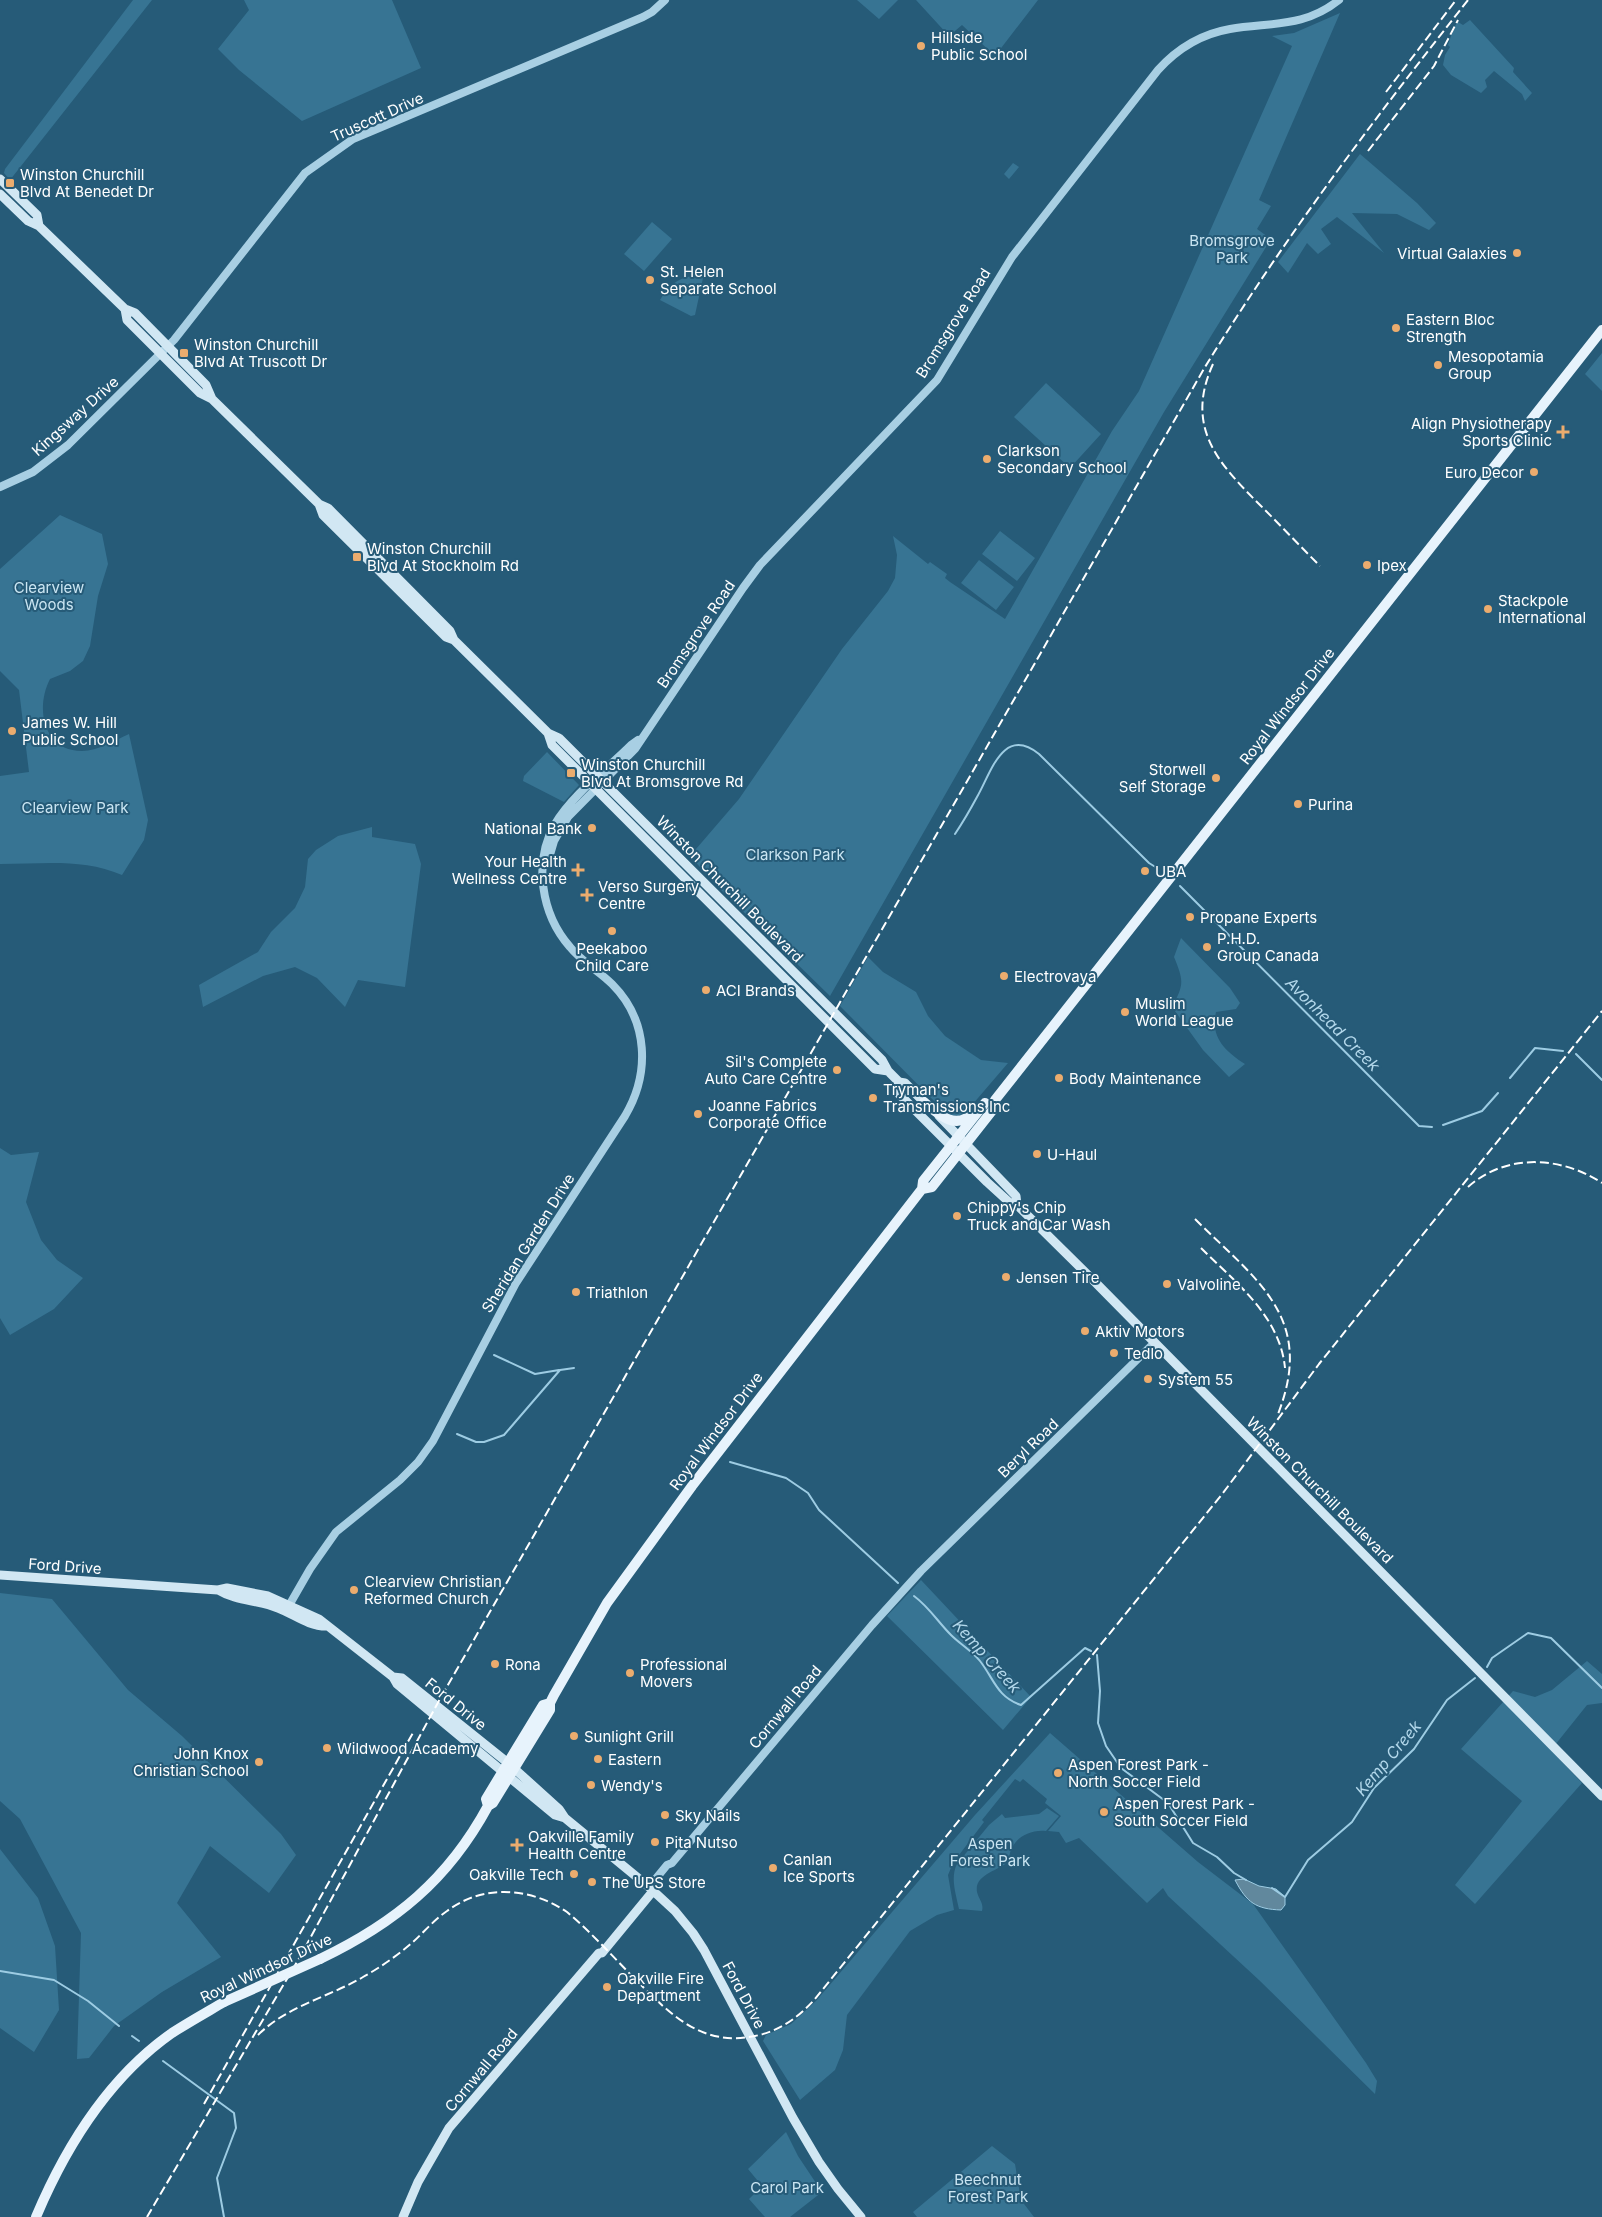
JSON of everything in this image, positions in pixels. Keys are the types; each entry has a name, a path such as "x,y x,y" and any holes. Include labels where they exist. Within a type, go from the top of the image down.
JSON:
{"main road":[{"name":"Winston Churchill Boulevard","path":"0,178 36,215 39,226"},
{"name":"Winston Churchill Boulevard","path":"0,194 28,221 39,226 125,309 135,313 206,384 212,399"},
{"name":"Winston Churchill Boulevard","path":"125,309 127,320 160,354 200,393 212,399 320,504 328,508 380,559 450,631 454,640 548,733 558,738 601,779 882,1060 888,1071 899,1082 905,1083 962,1140 1016,1196 1017,1205"},
{"name":"Royal Windsor Drive","path":"36,2217 50,2185 86,2122 122,2077 172,2034 224,2002 320,1959 373,1932 420,1895 441,1873 464,1844 488,1806 493,1803 509,1770 550,1710 550,1703 608,1603 752,1407 922,1189 932,1187 962,1140 995,1107 990,1102 1602,330"},
{"name":"Winston Churchill Boulevard","path":"548,733 552,744 875,1069 888,1071"},
{"name":"Winston Churchill Boulevard","path":"899,1082 896,1091 1010,1203 1017,1205 1602,1796"},
{"path":"924,1102 942,1117 952,1120 966,1118 978,1105 990,1102"},
{"name":"Ford Drive","path":"0,1575 218,1590 228,1596 288,1608 319,1619 393,1677 402,1678 509,1770 555,1815 565,1818 651,1889 685,1922 704,1950 796,2123 838,2189 861,2217"},
{"name":"Cornwall Road","path":"403,2217 418,2182 450,2128 599,1953 602,1953 651,1889"}],"street":[{"name":"Truscott Drive","path":"160,354 305,172 328,155 353,140 643,17 652,12 665,0"},
{"name":"Bromsgrove Road","path":"593,786 634,749 760,565 937,380 1012,257 1164,63 1182,47 1194,40 1228,29 1295,22 1319,13 1339,0"},
{"name":"Kingsway Drive","path":"0,487 32,472 68,445 160,354"},
{"name":"Sheridan Garden Drive","path":"288,1608 310,1569 336,1532 400,1480 418,1462 433,1441 516,1284 625,1116 637,1093 642,1073 643,1055 634,1015 614,986 570,948 559,933 545,896 544,850 554,825 564,810 593,786"},
{"name":"Beryl Road","path":"921,1571 1154,1343"},
{"name":"Cornwall Road","path":"651,1889 672,1868 672,1863 872,1625 921,1571"}],"green space":[{"path":"133,0 152,0 10,180 4,173 5,169"},
{"path":"244,0 392,0 421,68 302,121 239,70 218,49 249,10"},
{"path":"857,0 898,0 879,19"},
{"path":"916,0 1038,0 995,56 962,25 949,36"},
{"name":"Clarkson Park","path":"1340,13 1259,200 1271,206 1257,229 1271,239 1164,412 830,996 717,886 690,856 739,799 842,649 888,591 895,578 897,555 893,536 928,564 930,562 947,574 945,578 950,582 1005,619 1112,431 1139,391 1292,46 1272,36 1294,33"},
{"path":"1470,20 1514,68 1513,72 1532,93 1525,101 1522,94 1494,71 1485,80 1487,87 1481,93 1451,75 1443,65 1445,55 1450,47 1448,45 1454,27 1458,22 1463,25"},
{"path":"1360,154 1417,203 1436,223 1429,230 1397,214 1352,213 1384,253 1337,217 1321,229 1331,244 1318,254 1307,243 1288,273 1278,262"},
{"path":"1013,163 1019,167 1009,179 1004,174"},
{"path":"652,222 672,239 644,271 624,254"},
{"path":"692,276 703,278 695,315 691,316 660,300 673,284 681,279"},
{"path":"1602,353 1602,391 1585,374"},
{"path":"1046,383 1101,434 1070,468 1014,417"},
{"path":"60,515 102,534 108,564 98,596 90,646 83,661 70,671 50,679 45,690 43,715 51,736 58,744 69,749 88,751 129,734 148,820 144,840 122,875 92,866 77,864 0,864 0,776 29,772 19,690 0,671 0,569"},
{"path":"1000,531 1035,558 1017,581 982,554"},
{"path":"979,560 1014,587 996,610 961,583"},
{"path":"547,752 579,785 564,802 523,781 524,776"},
{"path":"372,827 372,837 415,844 421,864 405,987 358,980 345,1007 317,978 295,967 263,976 203,1007 199,985 258,952 271,932 295,908 305,887 308,859 316,850 338,836"},
{"path":"1181,938 1230,988 1240,1003 1236,1009 1216,1012 1215,1029 1217,1036 1231,1054 1245,1064 1229,1077 1203,1050 1172,1007 1181,988 1180,972 1174,957"},
{"path":"868,957 883,972 916,992 928,1016 945,1036 981,1060 1008,1063 966,1112 958,1116 947,1114 840,1006"},
{"path":"0,1148 11,1155 39,1152 26,1202 41,1240 57,1260 83,1278 54,1309 10,1335 0,1318"},
{"path":"921,1580 1031,1697 1003,1730 887,1616"},
{"path":"0,1593 52,1599 128,1690 182,1736 281,1834 296,1855 269,1893 210,1846 177,1903 221,1957 162,1992 114,2026 89,2058 77,2059 81,1933 20,1819 0,1801"},
{"path":"1587,1661 1602,1674 1602,1703 1587,1705 1551,1750 1582,1783 1475,1904 1455,1885 1522,1801 1461,1749 1513,1691 1535,1697 1552,1690"},
{"path":"1050,1733 1198,1862 1253,1904 1366,2063 1377,2081 1375,2094 1259,1980 1168,1896 1163,1888 1147,1903 1079,1838 1066,1843 1059,1832 1048,1831 1061,1816 1045,1803 1047,1799 1023,1779 1020,1782 1015,1779 982,1820 984,1822 953,1863 948,1875 954,1910 937,1915 910,1931 847,2015 843,2050 835,2070 800,2100 763,2041 766,2035 791,2024 816,2001 975,1815"},
{"name":"Aspen Forest Park","path":"1047,1808 1059,1816 1046,1831 1032,1832 1020,1838 1012,1848 1009,1861 979,1881 977,1892 982,1904 982,1911 959,1909 954,1886 955,1869 989,1825 1002,1814 1005,1818 1039,1814"},
{"path":"0,1849 38,1898 55,1946 59,2010 34,2052 0,2028"},
{"name":"Carol Park","path":"786,2132 798,2156 822,2192 790,2217 765,2217 749,2199 762,2186 748,2169"},
{"name":"Beechnut Forest Park","path":"992,2146 1015,2164 1021,2200 1034,2217 917,2217 913,2212"}],"shaded area":[{"path":"1244,1879 1259,1886 1276,1889 1285,1897 1285,1905 1281,1910 1265,1908 1253,1903 1244,1894 1235,1880"}],"waterway":[{"path":"955,834 993,765 1007,749 1016,745 1027,747 1039,754 1149,863 1157,868"},
{"name":"Avonhead Creek","path":"1180,886 1419,1126 1432,1127"},
{"name":"Avonhead Creek","path":"1510,1078 1535,1048 1563,1051"},
{"name":"Avonhead Creek","path":"1576,1054 1602,1080"},
{"name":"Avonhead Creek","path":"1443,1125 1482,1111 1498,1093"},
{"path":"494,1355 535,1374 559,1370"},
{"path":"457,1434 476,1442 484,1442 504,1435 560,1370 574,1368"},
{"name":"Kemp Creek","path":"730,1462 786,1478 808,1493 819,1510 898,1583"},
{"name":"Kemp Creek","path":"914,1596 951,1635 977,1657 1001,1692 1013,1702 1021,1705 1085,1648 1091,1651"},
{"name":"Kemp Creek","path":"1487,1667 1492,1658 1528,1633 1551,1638 1602,1688"},
{"name":"Kemp Creek","path":"1097,1655 1100,1691 1098,1723 1106,1746 1121,1768 1168,1803 1193,1843 1217,1857 1234,1873 1246,1880"},
{"name":"Kemp Creek","path":"1272,1888 1285,1897 1308,1860 1352,1822 1374,1788 1414,1749 1447,1700 1475,1678"},
{"path":"0,1971 54,1980 88,2001 119,2026"},
{"path":"132,2036 139,2041"},
{"path":"163,2061 234,2113 236,2128 217,2178 224,2217"}],"railway":[{"path":"1386,92 1456,0"},
{"path":"147,2217 301,1955 441,1697 1205,367 1235,319 1331,179 1468,0"},
{"path":"1368,151 1434,66 1458,20"},
{"path":"1213,364 1205,387 1202,407 1204,426 1210,443 1232,475 1320,566"},
{"path":"258,2035 269,2025 295,2009 350,1984 383,1965 413,1942 433,1922 461,1902 476,1896 507,1892 538,1898 567,1912 662,2005 675,2016 703,2032 719,2037 755,2036 773,2031 796,2017 815,1999 1223,1493 1319,1364 1602,1011"},
{"path":"1468,1187 1483,1176 1499,1168 1534,1162 1552,1163 1569,1167 1602,1183"},
{"path":"1195,1219 1258,1282 1274,1303 1285,1326 1290,1351 1288,1380 1278,1414"},
{"path":"1201,1248 1242,1288 1265,1316 1275,1332 1285,1368"},
{"path":"204,2104 414,1731"}],"place":[{"name":"Hillside Public School","path":"921,46"},
{"name":"Winston Churchill Blvd At Benedet Dr","path":"10,183"},
{"name":"Virtual Galaxies","path":"1517,253"},
{"name":"St. Helen Separate School","path":"650,280"},
{"name":"Eastern Bloc Strength","path":"1396,328"},
{"name":"Winston Churchill Blvd At Truscott Dr","path":"184,353"},
{"name":"Mesopotamia Group","path":"1438,365"},
{"name":"Align Physiotherapy Sports Clinic","path":"1563,432"},
{"name":"Clarkson Secondary School","path":"987,459"},
{"name":"Euro Decor","path":"1534,472"},
{"name":"Winston Churchill Blvd At Stockholm Rd","path":"357,557"},
{"name":"Ipex","path":"1367,565"},
{"name":"Stackpole International","path":"1488,609"},
{"name":"James W. Hill Public School","path":"12,731"},
{"name":"Winston Churchill Blvd At Bromsgrove Rd","path":"571,773"},
{"name":"Storwell Self Storage","path":"1216,778"},
{"name":"Purina","path":"1298,804"},
{"name":"National Bank","path":"592,828"},
{"name":"Your Health Wellness Centre","path":"578,870"},
{"name":"UBA","path":"1145,871"},
{"name":"Verso Surgery Centre","path":"587,895"},
{"name":"Propane Experts","path":"1190,917"},
{"name":"Peekaboo Child Care","path":"612,931"},
{"name":"P.H.D. Group Canada","path":"1207,947"},
{"name":"Electrovaya","path":"1004,976"},
{"name":"ACI Brands","path":"706,990"},
{"name":"Muslim World League","path":"1125,1012"},
{"name":"Sil's Complete Auto Care Centre","path":"837,1070"},
{"name":"Body Maintenance","path":"1059,1078"},
{"name":"Tryman's Transmissions Inc","path":"873,1098"},
{"name":"Joanne Fabrics Corporate Office","path":"698,1114"},
{"name":"U-Haul","path":"1037,1154"},
{"name":"Chippy's Chip Truck and Car Wash","path":"957,1216"},
{"name":"Jensen Tire","path":"1006,1277"},
{"name":"Valvoline","path":"1167,1284"},
{"name":"Triathlon","path":"576,1292"},
{"name":"Aktiv Motors","path":"1085,1331"},
{"name":"Tedlo","path":"1114,1353"},
{"name":"System 55","path":"1148,1379"},
{"name":"Clearview Christian Reformed Church","path":"354,1590"},
{"name":"Rona","path":"495,1664"},
{"name":"Professional Movers","path":"630,1673"},
{"name":"Sunlight Grill","path":"574,1736"},
{"name":"Wildwood Academy","path":"327,1748"},
{"name":"Eastern","path":"598,1759"},
{"name":"John Knox Christian School","path":"259,1762"},
{"name":"Aspen Forest Park - North Soccer Field","path":"1058,1773"},
{"name":"Wendy's","path":"591,1785"},
{"name":"Aspen Forest Park - South Soccer Field","path":"1104,1812"},
{"name":"Sky Nails","path":"665,1815"},
{"name":"Pita Nutso","path":"655,1842"},
{"name":"Oakville Family Health Centre","path":"517,1845"},
{"name":"Canlan Ice Sports","path":"773,1868"},
{"name":"Oakville Tech","path":"574,1874"},
{"name":"The UPS Store","path":"592,1882"},
{"name":"Oakville Fire Department","path":"607,1987"}],"park label":[{"name":"Bromsgrove Park","path":"1232,248"},
{"name":"Clearview Woods","path":"49,596"},
{"name":"Clearview Park","path":"75,807"}]}
